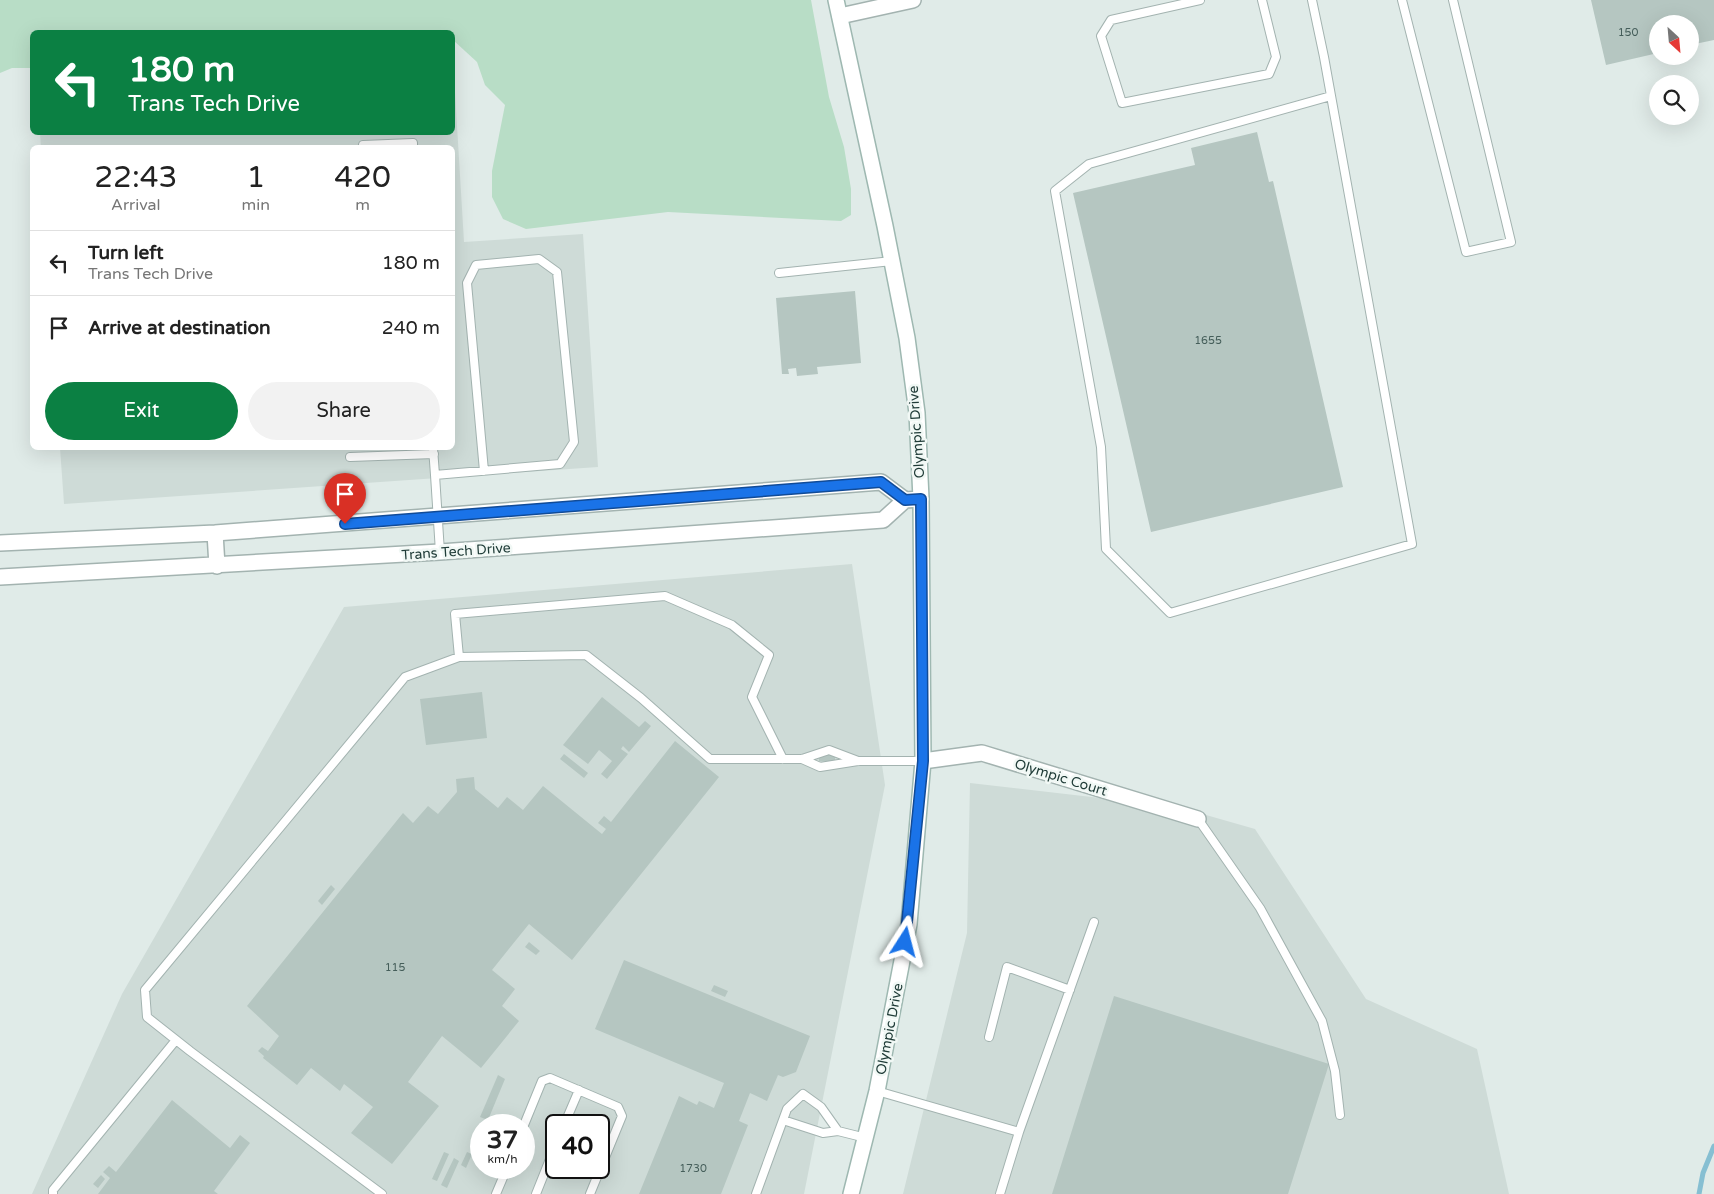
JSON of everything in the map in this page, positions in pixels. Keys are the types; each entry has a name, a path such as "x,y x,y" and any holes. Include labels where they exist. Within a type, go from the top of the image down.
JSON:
{"street":[{"name":"Olympic Drive","path":"836,0 907,338 917,413 921,499 923,761 909,924 877,1091 851,1194"},
{"path":"840,16 913,0"},
{"path":"0,543 215,533 881,482 905,500 921,499"},
{"name":"Trans Tech Drive","path":"0,577 440,552 883,520 905,500"},
{"path":"215,533 217,566"},
{"name":"Olympic Court","path":"923,761 982,753 1198,819"}],"lane":[{"path":"1200,0 1111,20 1101,36 1122,104 1268,74 1276,57 1262,0"},
{"path":"1312,0 1331,96 1412,544 1170,613 1106,549 1101,447 1055,191 1089,164 1331,96"},
{"path":"1402,0 1466,252 1511,242 1453,0"},
{"path":"362,145 413,143 413,145"},
{"path":"435,475 484,471 560,464 574,442 557,272 539,259 476,265 467,283 484,471"},
{"path":"780,273 892,261"},
{"path":"350,458 433,451 440,552"},
{"path":"459,657 455,614 665,596 732,625 770,656 752,697 783,759"},
{"path":"382,1194 147,1017 145,990 406,677 459,657 586,655 641,698 710,759 802,759 829,750 858,761"},
{"path":"802,759 820,768 858,761 923,761"},
{"path":"1198,819 1260,908 1322,1021 1335,1071 1340,1115"},
{"path":"1000,1194 1019,1132 1094,922"},
{"path":"989,1036 1007,967 1070,990"},
{"path":"54,1194 53,1190 176,1040"},
{"path":"529,1114 542,1082 550,1078 618,1108 622,1116 590,1194"},
{"path":"569,1114 579,1090"},
{"path":"877,1091 1019,1132"},
{"path":"756,1194 787,1109 803,1094 821,1107 838,1131"},
{"path":"783,1120 823,1133 838,1131 866,1138"},
{"path":"536,1194 545,1172"},
{"path":"496,1194 502,1179"}],"shaded area":[{"path":"455,92 464,242 583,234 598,467 64,504 60,450 455,450 455,145 41,145 40,135 455,135"},
{"path":"852,564 885,785 804,1194 32,1194 122,994 344,607"},
{"path":"970,783 1178,807 1255,829 1366,999 1477,1049 1509,1194 903,1194 967,933"}],"green space":[{"path":"0,0 811,0 829,97 844,147 851,189 851,215 841,221 668,212 526,229 503,219 492,197 492,171 505,105 485,85 477,62 455,42 455,30 30,30 30,68 12,68 0,73"}],"building":[{"path":"1591,0 1714,0 1714,40 1699,43 1699,15 1649,15 1649,55 1606,65"},
{"path":"1257,132 1269,182 1273,181 1343,487 1151,532 1073,193 1195,165 1191,148"},
{"path":"855,291 861,363 817,367 818,374 797,376 796,368 788,369 789,374 782,374 776,298"},
{"path":"482,692 487,738 426,745 420,699"},
{"path":"602,697 639,727 645,721 651,726 629,752 623,746 621,749 628,754 607,779 601,774 612,761 599,750 588,764 563,745"},
{"path":"675,741 719,777 572,960 529,924 492,970 515,989 502,1006 519,1021 481,1068 442,1036 408,1082 439,1106 392,1164 351,1133 373,1107 344,1084 340,1091 311,1068 297,1085 263,1058 264,1056 258,1051 262,1047 268,1051 279,1036 247,1006 403,813 413,823 428,806 438,814 457,792 456,779 474,777 475,789 498,808 507,797 523,810 543,786 602,834 606,829 598,823 604,816 611,822"},
{"path":"564,754 588,773 584,778 560,759"},
{"path":"819,754 835,754 835,761 819,761"},
{"path":"331,885 335,889 322,905 318,901"},
{"path":"529,942 540,951 536,955 525,947"},
{"path":"624,960 810,1036 796,1072 783,1077 778,1075 767,1101 750,1093 739,1121 748,1125 721,1194 639,1194 679,1096 697,1105 699,1101 714,1108 724,1083 595,1029"},
{"path":"714,985 728,991 725,997 711,991"},
{"path":"1114,996 1329,1064 1288,1194 1052,1194"},
{"path":"498,1075 505,1079 490,1114 481,1114"},
{"path":"172,1100 230,1148 240,1135 250,1143 214,1191 218,1194 98,1194 110,1178 103,1172 109,1166 116,1172"},
{"path":"444,1152 449,1154 437,1181 432,1179"},
{"path":"467,1152 470,1153 466,1168 461,1165"},
{"path":"454,1158 459,1161 447,1188 441,1185"},
{"path":"101,1175 105,1179 98,1188 93,1184"}],"waterway":[{"path":"1699,1194 1703,1173 1714,1146"}],"route":[{"path":"345,524 881,482 905,500 921,499 923,761 909,924 905,942"}]}
